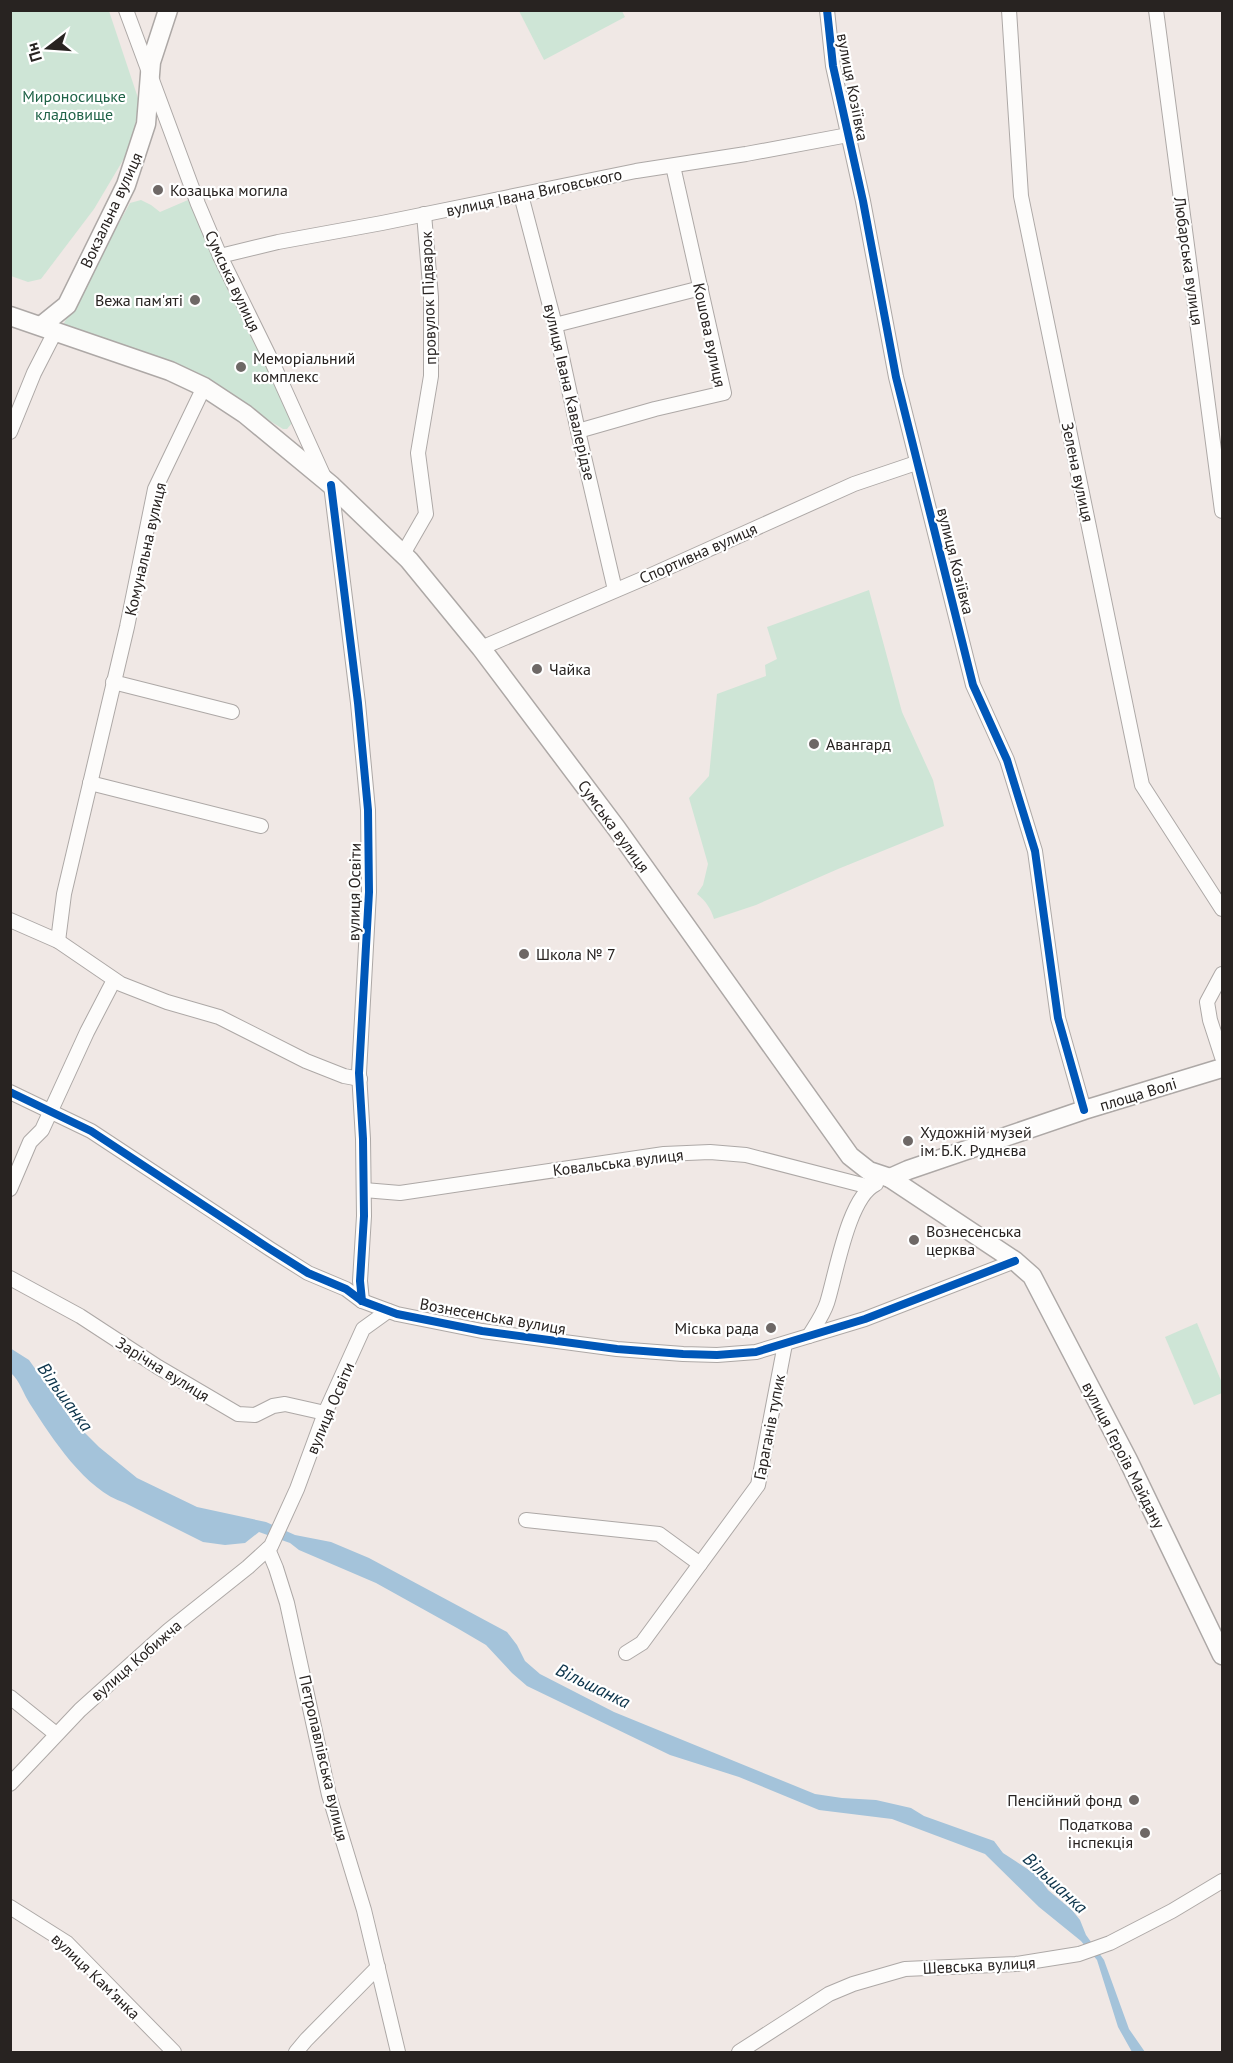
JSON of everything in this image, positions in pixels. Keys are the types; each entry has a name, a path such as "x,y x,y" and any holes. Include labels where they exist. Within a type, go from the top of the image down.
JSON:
{"main road":[{"name":"Вокзальна вулиця","path":"48,328 67,305 126,185 146,124 151,62 168,10"},
{"name":"Сумська вулиця","path":"10,316 170,371 204,387 245,414 328,482 403,554 481,648 617,829 842,1146 850,1156 869,1171 890,1178"},
{"name":"площа Волі","path":"890,1178 1084,1110 1222,1068"},
{"path":"890,1178 1015,1261"},
{"name":"вулиця Героїв Майдану","path":"1015,1261 1027,1270 1037,1286 1128,1460 1222,1655"}],"street":[{"name":"Сумська вулиця","path":"126,10 198,204 220,256 328,482"},
{"name":"вулиця Козіївка","path":"827,10 833,66 896,378 973,685 1007,760 1035,851 1058,1018 1084,1110"},
{"name":"Зелена вулиця","path":"1009,10 1021,196 1142,785 1222,909"},
{"name":"Любарська вулиця","path":"1156,10 1222,511"},
{"name":"вулиця Івана Виговського","path":"220,256 278,242 673,165 848,135"},
{"name":"Кошова вулиця","path":"578,431 655,409 724,393 673,165"},
{"name":"вулиця Івана Кавалерідзе","path":"521,195 555,325 615,590"},
{"name":"провулок Підварок","path":"403,554 426,514 418,453 431,376 432,297 424,214"},
{"path":"555,325 700,288"},
{"path":"10,432 34,373 48,328"},
{"name":"Комунальна вулиця","path":"58,940 64,894 127,627 155,489 204,387"},
{"name":"Спортивна вулиця","path":"481,648 854,484 916,463"},
{"name":"вулиця Освіти","path":"328,482 352,656 368,810 369,892 360,1080 364,1190 360,1281 362,1301"},
{"path":"113,682 232,712"},
{"path":"90,783 261,826"},
{"path":"10,920 58,940 121,984 167,1002 219,1017 306,1061 360,1080"},
{"path":"1222,974 1207,1002 1210,1020 1222,1057"},
{"path":"10,1189 30,1142 42,1130 87,1032 114,980"},
{"name":"Вознесенська вулиця","path":"10,1092 91,1131 308,1273 346,1288 362,1301 388,1311 482,1331 617,1349 717,1355 756,1352 865,1319 1015,1261"},
{"name":"Ковальська вулиця","path":"364,1190 400,1193 664,1154 710,1152 746,1155 870,1187"},
{"path":"809,1336 826,1306 850,1220 862,1196 870,1187 890,1178"},
{"name":"Зарічна вулиця","path":"10,1278 80,1317 158,1367 238,1414 255,1415 273,1406 285,1404 326,1413"},
{"name":"вулиця Освіти","path":"269,1547 285,1515 363,1329 388,1311"},
{"name":"Гараганів тупик","path":"626,1653 642,1643 758,1485 785,1344"},
{"path":"526,1520 659,1534 700,1564"},
{"name":"вулиця Кобижча","path":"10,1784 80,1710 169,1630 269,1547"},
{"name":"Петропавлівська вулиця","path":"269,1547 287,1603 313,1713 329,1795 364,1910 398,2052"},
{"path":"10,1697 56,1734"},
{"name":"Шевська вулиця","path":"739,2052 830,1994 853,1984 905,1969 1016,1964 1079,1954 1110,1943 1172,1911 1222,1881"},
{"name":"вулиця Камʼянка","path":"10,1907 67,1943 173,2052"},
{"path":"296,2052 378,1967"}],"green space":[{"name":"Мироносицьке кладовище","path":"10,11 109,11 139,101 132,145 94,209 41,279 28,282 11,276"},
{"path":"519,11 622,11 625,17 544,60"},
{"path":"141,200 160,212 188,200 291,418 292,423 287,429 283,429 201,379 63,325 130,203"},
{"name":"Авангард","path":"869,590 902,712 933,780 944,826 756,905 714,919 708,905 697,894 703,885 708,864 689,798 709,776 717,694 766,676 765,665 777,659 767,627"},
{"path":"1197,1323 1222,1383 1222,1393 1194,1405 1165,1337"}],"water":[{"path":"10,1348 29,1360 70,1418 99,1447 137,1478 197,1507 266,1522 295,1535 331,1542 369,1558 507,1632 525,1661 540,1674 614,1712 815,1794 876,1800 911,1808 924,1816 994,1841 1003,1853 1038,1876 1048,1890 1072,1910 1080,1920 1086,1935 1104,1960 1129,2029 1145,2052 1132,2052 1118,2027 1097,1960 1081,1941 1039,1907 985,1854 892,1819 819,1810 739,1777 670,1755 527,1686 486,1645 376,1583 299,1550 290,1543 259,1532 245,1543 225,1545 203,1542 110,1496 83,1475 48,1432 11,1373"}],"cycle path":[{"path":"827,10 833,66 863,201 896,377 973,685 1007,760 1035,851 1058,1018 1084,1110"},
{"path":"331,485 358,703 368,810 369,892 359,1073 363,1139 364,1216 360,1281 362,1301"},
{"path":"10,1092 91,1131 308,1273 346,1289 362,1301 397,1314 482,1331 617,1349 717,1355 756,1352 865,1319 1015,1261"}],"place":[{"name":"Козацька могила","path":"158,190"},
{"name":"Вежа пам'яті","path":"195,300"},
{"name":"Меморіальний комплекс","path":"241,367"},
{"name":"Чайка","path":"537,669"},
{"name":"Авангард","path":"814,744"},
{"name":"Школа № 7","path":"524,954"},
{"name":"Художній музей ім. Б.К. Руднєва","path":"908,1141"},
{"name":"Вознесенська церква","path":"914,1240"},
{"name":"Міська рада","path":"771,1328"},
{"name":"Пенсійний фонд","path":"1134,1800"},
{"name":"Податкова інспекція","path":"1145,1833"}],"water label":[{"name":"Вільшанка","path":"65,1397"},
{"name":"Вільшанка","path":"593,1686"},
{"name":"Вільшанка","path":"1055,1883"}]}
